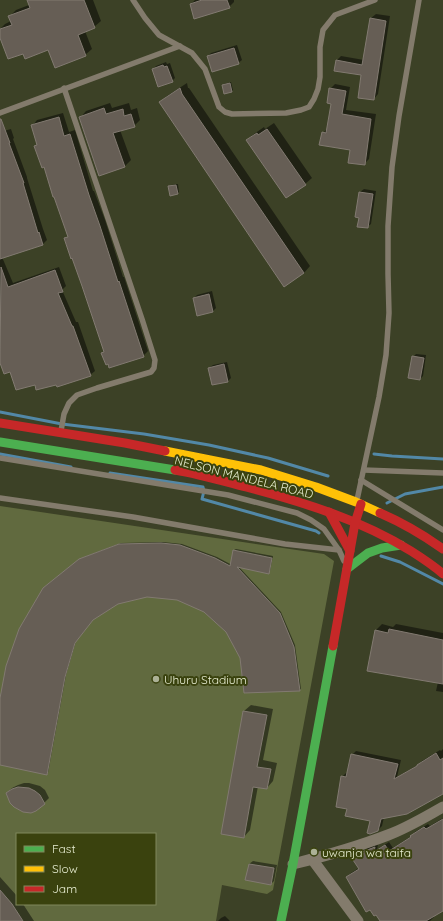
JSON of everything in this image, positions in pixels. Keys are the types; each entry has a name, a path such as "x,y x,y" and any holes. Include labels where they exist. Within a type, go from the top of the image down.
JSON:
{"main road":[{"name":"NELSON MANDELA ROAD","path":"0,423 125,443 261,470 316,487 359,503 401,522 443,549"},
{"name":"NELSON MANDELA ROAD","path":"0,442 191,474 279,496 329,512 383,535 433,565 443,574"},
{"path":"281,921 293,864 359,503"},
{"path":"329,512 350,551"},
{"path":"346,569 368,553 382,548 401,545"}],"street":[{"path":"293,864 364,844 389,835 443,807"},
{"path":"312,859 358,921"}],"lane":[{"path":"133,0 159,35 192,53 205,70 219,107 225,112 232,114 286,113 309,107 318,89 320,77 320,47 323,30 335,15 375,0"},
{"path":"359,503 361,480 379,397 386,355 389,313 388,226 392,168 399,116 419,0"},
{"path":"0,113 180,46"},
{"path":"60,432 64,414 69,403 77,395 151,372 154,368 155,360 64,88"},
{"path":"0,458 228,495 297,513 324,529 339,550 346,569"},
{"path":"364,470 443,474"},
{"path":"361,480 443,530"},
{"path":"0,498 133,517 285,544 339,550"}],"green space":[{"name":"Uhuru Stadium","path":"0,506 324,554 334,561 273,890 267,894 222,885 216,921 0,921"}],"building":[{"path":"27,0 84,0 95,28 78,35 86,56 55,68 48,50 25,59 23,54 8,59 0,38 0,29 12,25 8,16 30,8"},
{"path":"202,0 227,0 230,8 194,19 190,4"},
{"path":"370,18 386,21 374,100 358,98 361,75 334,71 336,60 362,65"},
{"path":"234,48 239,64 212,72 207,56"},
{"path":"163,65 164,67 167,66 173,82 158,87 152,69"},
{"path":"230,83 232,92 224,94 222,85"},
{"path":"180,88 182,94 304,273 284,287 159,102"},
{"path":"329,88 346,91 342,114 371,119 365,165 348,163 350,150 319,145 322,132 326,133 331,104 327,103"},
{"path":"104,108 106,114 123,109 124,116 131,114 135,127 113,133 125,167 99,176 79,117"},
{"path":"59,117 64,136 70,134 144,357 109,368 108,364 106,365 101,353 104,352 64,238 68,237 53,197 44,167 42,168 34,146 37,145 31,125"},
{"path":"0,119 24,183 38,233 39,232 43,245 0,259"},
{"path":"267,129 306,185 286,198 246,140"},
{"path":"176,185 178,194 170,196 168,186"},
{"path":"359,192 373,194 368,228 357,227 359,218 355,217"},
{"path":"1,267 8,287 55,270 63,292 58,293 73,326 91,376 57,387 56,385 36,390 35,385 16,390 10,372 4,374 0,363"},
{"path":"209,294 213,312 197,316 193,298"},
{"path":"412,356 424,358 420,380 408,378"},
{"path":"224,364 228,382 212,385 208,368"},
{"path":"161,543 180,545 215,558 230,566 233,550 272,558 269,574 237,567 280,613 294,647 300,691 244,693 240,658 226,632 204,612 177,600 147,597 118,604 93,620 75,643 65,677 47,775 0,765 0,698 6,666 19,629 43,588 79,559 119,544"},
{"path":"389,629 443,640 443,684 367,671 375,630 388,633"},
{"path":"243,711 267,715 257,767 271,769 267,789 253,787 244,838 221,834"},
{"path":"436,753 440,760 443,758 443,794 407,814 381,819 378,831 370,834 367,833 370,821 345,816 347,809 336,807 341,776 346,777 351,754 398,764 394,779"},
{"path":"18,787 29,788 35,791 40,795 45,804 31,813 23,812 14,807 10,803 6,793"},
{"path":"443,819 443,911 426,921 380,921 370,910 366,912 346,877 359,869 353,860 364,854 362,852 375,847 374,852 385,845 389,851 424,827 426,829"},
{"path":"249,864 274,868 271,885 245,880"},
{"path":"0,890 12,904 23,921 0,921"}],"waterway":[{"path":"0,412 62,424 144,434 209,445 268,458 328,476"},
{"path":"0,454 71,467"},
{"path":"374,454 443,459"},
{"path":"110,473 203,487 204,491 202,499 319,533"},
{"path":"387,503 405,494 443,487"},
{"path":"381,556 400,562 443,584"}],"traffic: fast":[{"path":"0,442 175,470"},
{"path":"347,569 368,553 382,548 401,545"},
{"path":"281,921 293,864 333,646"}],"traffic: slow":[{"path":"165,451 261,470 316,487 380,513"}],"traffic: jam":[{"path":"0,423 165,451"},
{"path":"175,470 267,493 352,521 411,551 443,574"},
{"path":"333,646 355,523 361,504"},
{"path":"329,512 350,551"},
{"path":"380,513 428,538 443,549"}],"place":[{"name":"Uhuru Stadium","path":"156,679"},
{"name":"uwanja wa taifa","path":"314,852"}]}
